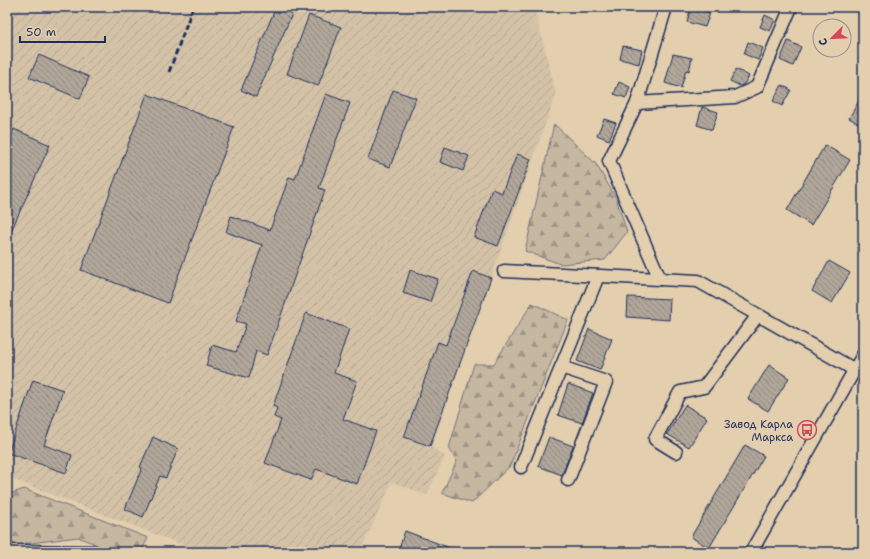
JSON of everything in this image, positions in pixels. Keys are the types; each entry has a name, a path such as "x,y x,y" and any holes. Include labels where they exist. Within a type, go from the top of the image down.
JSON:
{"street":[{"path":"660,279 609,161 637,103 666,7"},
{"path":"637,103 735,97 757,87 791,7"},
{"path":"504,271 698,281 855,370"},
{"path":"521,467 598,276"},
{"path":"676,452 655,439 680,392 704,387 758,315"},
{"path":"751,552 863,355"},
{"path":"561,367 606,382 568,480"},
{"path":"7,551 94,552"}],"shaded area":[{"path":"7,7 534,7 556,94 431,447 445,456 427,495 392,482 360,552 201,552 7,477"}],"green space":[{"path":"554,124 596,164 616,198 627,232 605,260 560,264 525,251"},
{"path":"532,303 568,320 510,466 472,503 442,493 457,461 449,448 474,364 494,364"},
{"path":"24,489 148,538 141,552 114,552 78,537 7,546 7,495"}],"building":[{"path":"276,7 295,7 256,97 241,90"},
{"path":"691,7 710,13 705,27 687,22"},
{"path":"309,15 341,27 318,86 287,74"},
{"path":"765,15 775,20 770,31 760,27"},
{"path":"788,41 801,47 793,66 780,60"},
{"path":"748,42 763,48 758,60 744,54"},
{"path":"623,46 642,50 639,64 620,59"},
{"path":"673,54 692,58 689,71 686,70 681,88 665,83"},
{"path":"39,55 89,77 80,99 29,77"},
{"path":"736,69 749,76 744,84 740,86 730,81"},
{"path":"619,82 630,87 626,98 614,94"},
{"path":"782,85 791,90 782,106 773,101"},
{"path":"393,90 416,98 390,167 368,159"},
{"path":"147,94 234,127 168,303 81,270"},
{"path":"326,94 350,103 319,188 325,190 267,355 256,351 249,378 206,366 212,345 236,352 246,324 236,321 262,245 226,232 231,216 270,230 289,177 295,179"},
{"path":"863,94 863,126 849,118"},
{"path":"702,107 718,112 712,130 697,125"},
{"path":"604,119 616,123 609,140 597,135"},
{"path":"14,129 50,145 7,240 7,143"},
{"path":"825,145 850,160 811,225 787,210"},
{"path":"445,147 469,156 463,171 440,162"},
{"path":"517,154 531,159 498,246 474,237 492,189 502,193"},
{"path":"829,261 850,273 832,303 812,291"},
{"path":"410,270 438,279 430,302 403,293"},
{"path":"473,271 491,278 430,446 404,437 438,342 446,345"},
{"path":"628,297 670,299 669,320 627,317"},
{"path":"306,313 349,329 334,373 357,381 343,419 376,431 357,484 316,469 311,480 265,463 281,420 274,417 277,408 273,406"},
{"path":"589,329 612,339 600,370 577,361"},
{"path":"769,365 789,378 768,411 748,399"},
{"path":"33,380 63,390 44,445 72,455 66,473 8,453"},
{"path":"568,384 593,393 582,423 558,415"},
{"path":"685,405 707,418 689,447 667,434"},
{"path":"153,437 178,449 166,478 160,476 143,517 125,509 142,468 140,467"},
{"path":"549,437 573,446 562,475 538,466"},
{"path":"745,445 764,456 709,548 691,537"},
{"path":"405,531 458,551 458,552 398,552"}],"railway":[{"path":"169,72 193,7"}],"place":[{"name":"Завод Карла Маркса","path":"807,430"}]}
